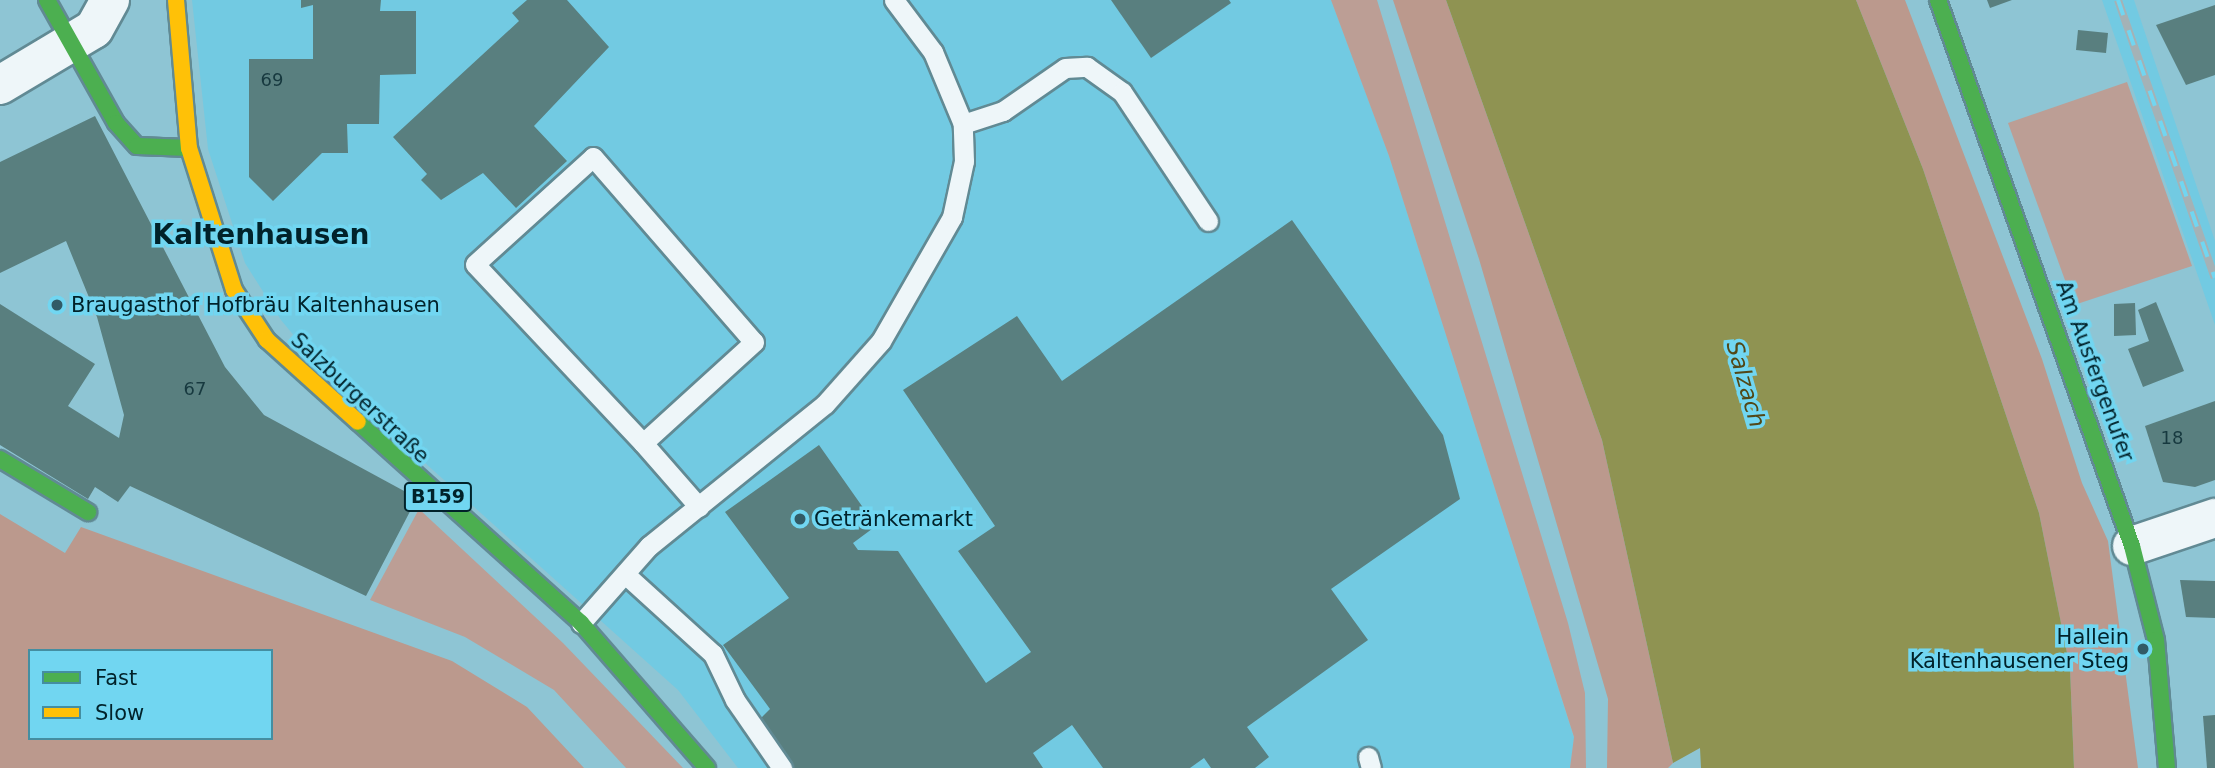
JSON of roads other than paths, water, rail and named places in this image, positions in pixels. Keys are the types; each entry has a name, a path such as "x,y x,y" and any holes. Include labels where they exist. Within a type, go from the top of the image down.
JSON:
{"street":[{"path":"47,0 69,41 137,146 189,148"},
{"path":"0,85 69,41 94,29 110,0"},
{"name":"Salzburgerstraße","path":"176,0 189,148 234,289 267,340 581,623 707,768"},
{"name":"Am Ausfergenufer","path":"1938,0 2132,546 2155,640 2167,768"},
{"path":"0,459 88,512"},
{"path":"2132,546 2215,518"}],"lane":[{"path":"581,623 625,574 699,506 825,404 881,341 952,217 964,161 963,124 933,52 894,0"},
{"path":"963,124 1003,111 1065,68 1087,67 1122,92 1208,221"},
{"path":"643,443 754,342 593,157 475,264 699,506"},
{"path":"625,574 713,654 782,768"}],"water":[{"name":"Salzach","path":"1446,0 1856,0 1923,169 2039,513 2070,668 2074,768 1701,768 1700,748 1673,763 1602,440"}],"railway":[{"path":"2118,0 2215,278"}],"place":[{"name":"Braugasthof Hofbräu Kaltenhausen","path":"57,305"},
{"name":"Getränkemarkt","path":"800,519"},
{"name":"Hallein Kaltenhausener Steg","path":"2143,649"}],"district":[{"name":"Kaltenhausen","path":"261,235"}]}
